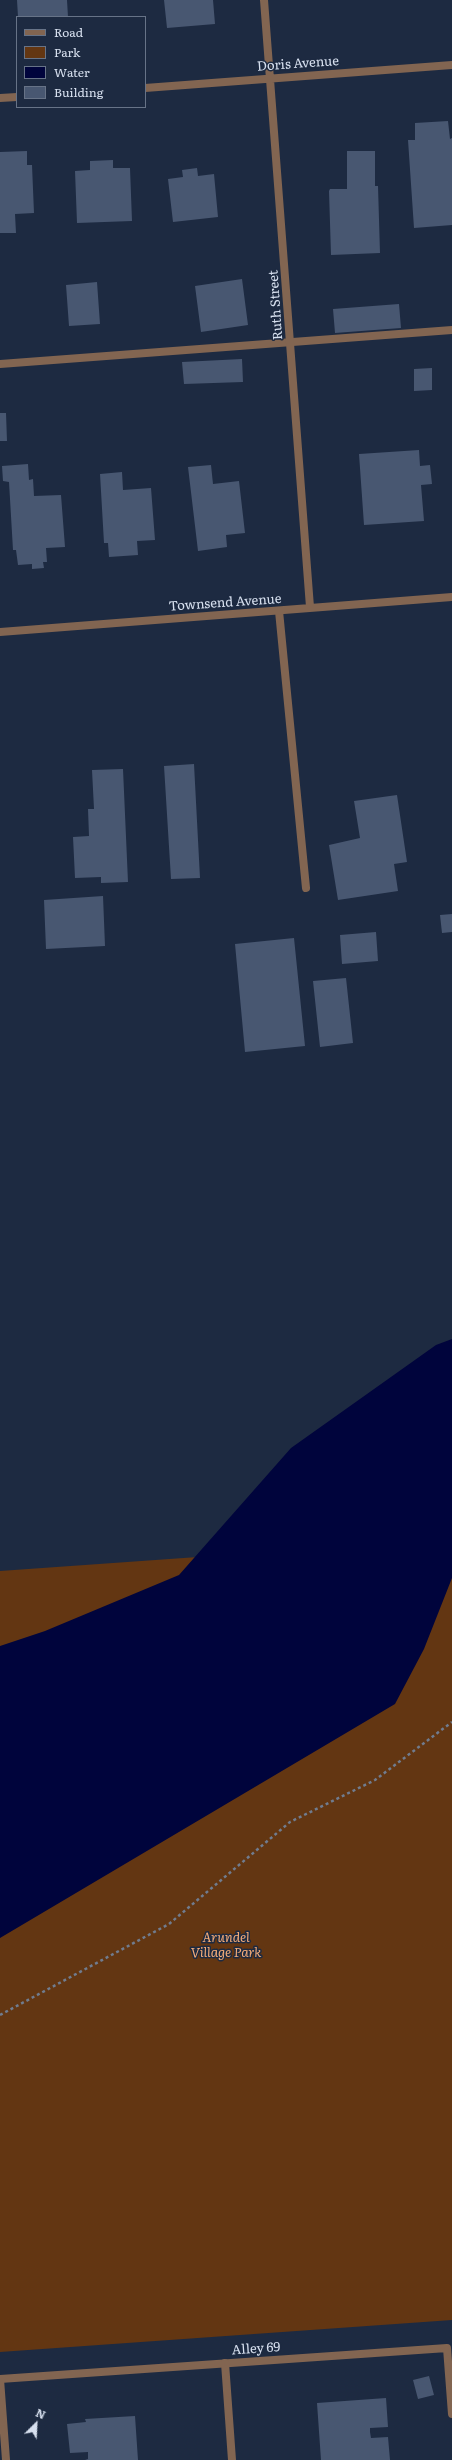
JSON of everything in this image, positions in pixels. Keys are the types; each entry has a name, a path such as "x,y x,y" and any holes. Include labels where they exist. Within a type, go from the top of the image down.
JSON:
{"street":[{"name":"Ruth Street","path":"264,0 310,607"},
{"name":"Doris Avenue","path":"146,88 452,65"},
{"path":"0,98 16,97"},
{"path":"0,364 452,330"},
{"name":"Townsend Avenue","path":"0,632 279,612 310,607 452,597"},
{"path":"279,612 306,888"},
{"name":"Alley 69","path":"0,2379 447,2348 452,2414"},
{"path":"225,2363 232,2460"},
{"path":"0,2379 6,2460"}],"path":[{"path":"0,2015 169,1924 290,1822 374,1780 452,1722"}],"green space":[{"name":"Arundel Village Park","path":"452,1539 452,2320 0,2352 0,1571"}],"water":[{"path":"452,1339 452,1578 424,1649 395,1704 0,1938 0,1646 45,1631 179,1575 291,1448 436,1345"}],"building":[{"path":"17,0 67,0 68,16 18,16"},
{"path":"164,0 213,0 215,24 167,28"},
{"path":"448,121 450,139 452,138 452,225 414,228 408,140 415,140 415,123"},
{"path":"27,151 27,165 32,165 34,213 15,214 16,233 0,233 0,152"},
{"path":"347,151 375,151 375,186 378,186 380,253 331,255 329,191 330,189 347,189"},
{"path":"113,160 113,168 130,168 132,221 77,223 75,171 90,170 90,161"},
{"path":"197,168 198,176 214,174 218,217 173,222 168,179 183,177 182,170"},
{"path":"242,279 248,325 201,332 195,286"},
{"path":"97,282 100,324 69,326 66,285"},
{"path":"399,304 401,328 335,333 333,309"},
{"path":"242,359 243,382 184,384 182,362"},
{"path":"432,368 432,390 414,391 414,369"},
{"path":"0,413 6,413 7,441 0,441"},
{"path":"419,450 420,466 430,465 432,484 421,485 424,521 364,525 359,454"},
{"path":"28,464 29,480 33,479 34,496 61,495 65,547 46,548 47,562 43,562 44,568 32,569 32,564 18,565 16,550 13,550 9,482 3,481 2,466"},
{"path":"211,465 213,484 239,481 245,533 226,535 227,547 198,551 188,467"},
{"path":"122,472 123,490 151,488 155,540 137,541 138,555 109,557 108,543 104,543 100,474"},
{"path":"194,764 200,878 171,879 164,766"},
{"path":"123,769 128,882 101,883 101,877 75,878 73,837 89,836 88,809 94,809 92,770"},
{"path":"397,795 407,862 394,864 398,891 338,900 329,845 360,838 354,801"},
{"path":"103,896 105,946 46,949 44,900"},
{"path":"452,914 452,932 442,933 440,915"},
{"path":"376,932 378,961 342,964 340,935"},
{"path":"294,938 305,1046 245,1052 235,944"},
{"path":"346,978 353,1043 320,1047 313,981"},
{"path":"429,2376 434,2395 418,2399 413,2380"},
{"path":"386,2398 388,2427 370,2428 370,2432 371,2438 388,2437 390,2460 321,2460 317,2403"},
{"path":"135,2416 138,2460 85,2460 88,2459 88,2452 70,2453 67,2424 86,2422 85,2419"}]}
